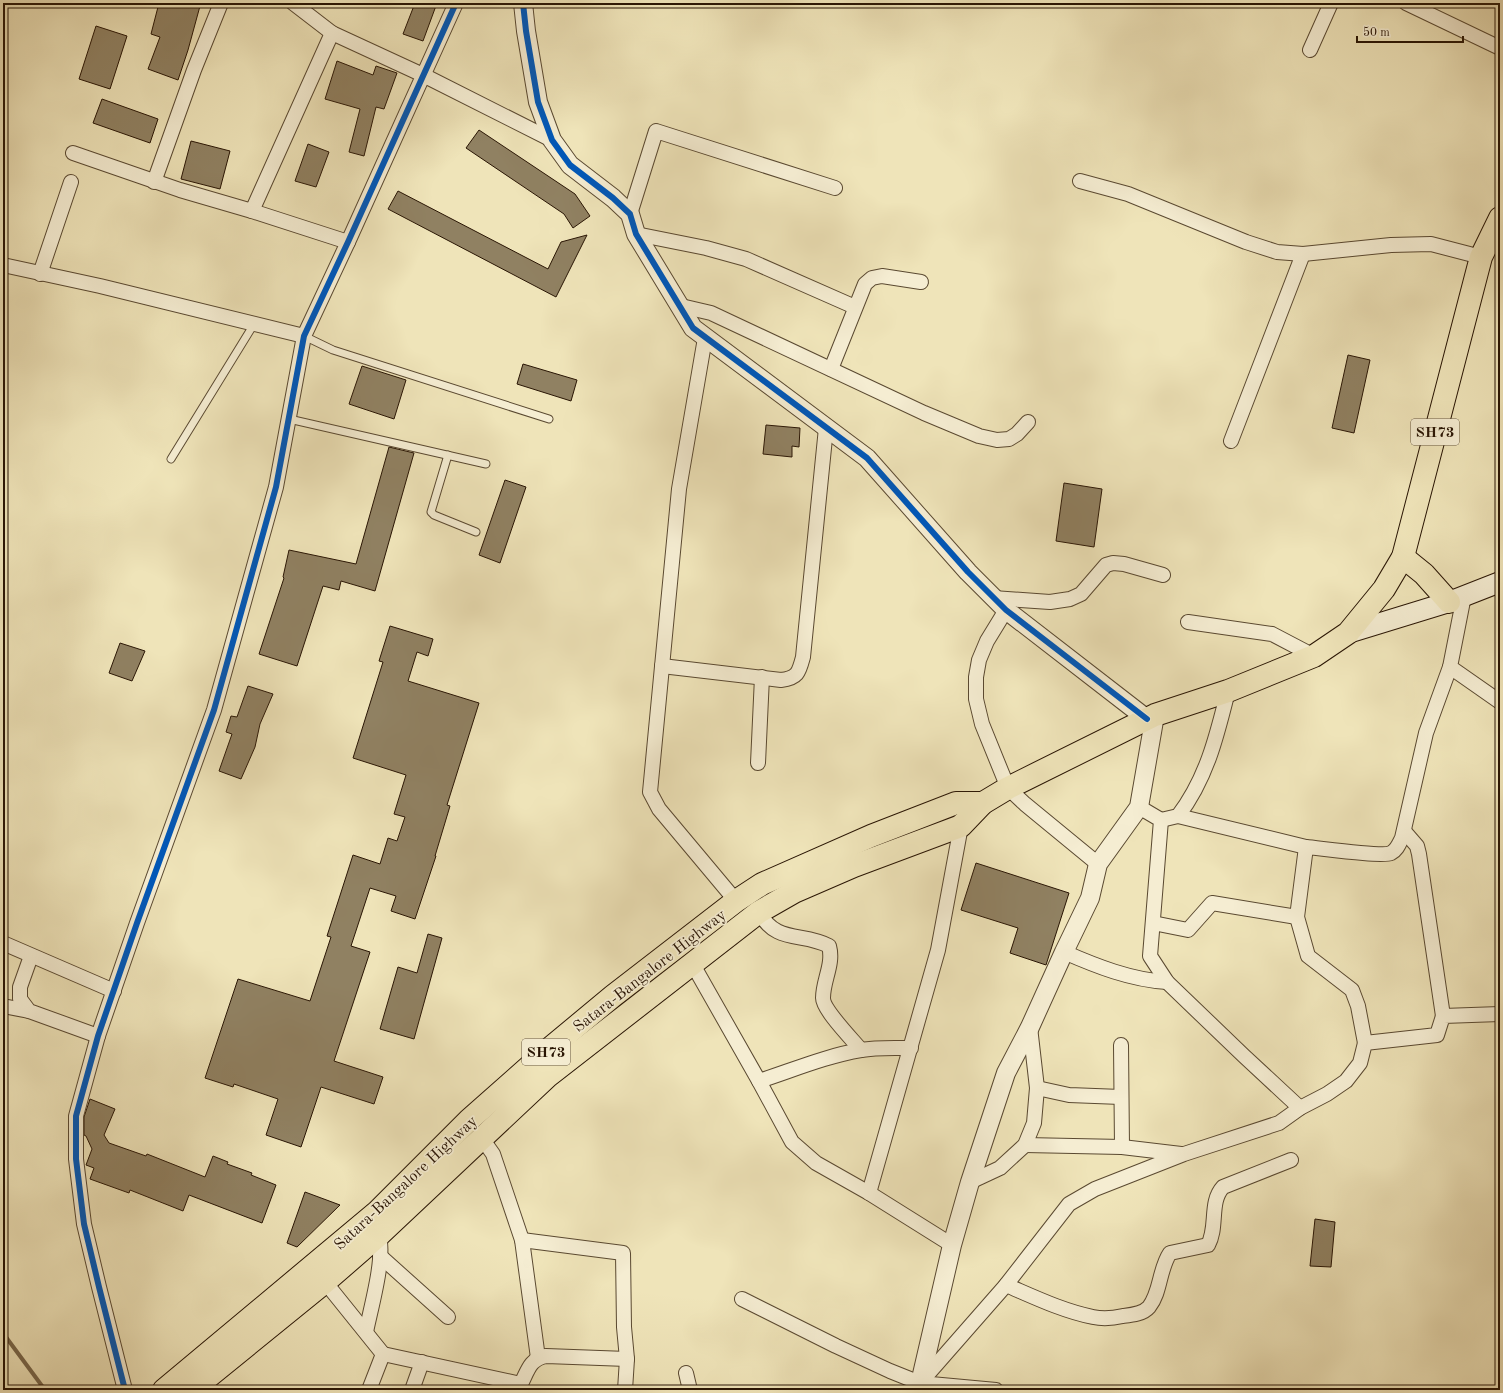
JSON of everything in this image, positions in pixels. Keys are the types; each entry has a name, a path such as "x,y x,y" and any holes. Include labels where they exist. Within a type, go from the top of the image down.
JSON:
{"main road":[{"name":"Satara-Bangalore Highway","path":"164,1390 318,1275 379,1245 481,1137 548,1076 759,912 794,892 854,866 961,826 983,803 1008,788 1151,717 1228,691 1314,656 1348,633 1384,589 1403,557 1481,257 1500,218"},
{"path":"1403,557 1456,599"},
{"path":"1348,633 1456,599 1500,582"},
{"name":"Satara-Bangalore Highway","path":"192,1390 318,1275 469,1120 548,1050 614,996 736,901 762,884 790,870 871,836 956,803 983,803"}],"street":[{"path":"154,182 194,70 221,3"},
{"path":"293,3 332,33 423,75 552,140"},
{"path":"125,1390 84,1224 76,1159 76,1116 98,1036 214,710 276,487 304,336 456,3"},
{"path":"523,3 538,102 552,140 570,165 613,198 630,214 636,234 693,328 867,458 968,572 999,604 1151,717 1139,807 1098,864 1090,898 1030,1027 1006,1073 970,1182 952,1245 919,1388"},
{"path":"1310,50 1331,3"},
{"path":"1406,3 1500,48"},
{"path":"252,211 332,33"},
{"path":"630,214 656,131 835,188"},
{"path":"73,153 154,182 252,211 348,242"},
{"path":"1080,181 1128,194 1246,242 1278,252 1303,254 1391,245 1431,244 1481,257"},
{"path":"40,274 71,182"},
{"path":"636,234 706,248 746,259 855,307"},
{"path":"1231,441 1303,254"},
{"path":"3,265 100,286 304,336"},
{"path":"831,369 865,284 872,278 882,276 921,282"},
{"path":"681,306 712,313 924,413 979,436 997,440 1009,438 1017,434 1028,422"},
{"path":"705,338 679,489 650,792 659,809 736,901"},
{"path":"662,666 781,680 796,676 800,669 803,657 826,428"},
{"path":"999,604 1050,602 1070,599 1081,594 1106,565 1113,563 1124,564 1164,575"},
{"path":"1139,807 1161,820 1178,816 1306,847 1372,854 1389,854 1397,848 1402,838 1426,733 1450,667 1456,599"},
{"path":"999,604 979,660 976,678 976,699 982,724 1008,788 1025,804 1098,864"},
{"path":"1188,622 1272,634 1314,656"},
{"path":"1450,667 1500,702"},
{"path":"758,763 762,677"},
{"path":"1178,816 1189,802 1203,774 1218,733 1228,691"},
{"path":"869,1193 938,950 961,826 956,803"},
{"path":"1161,820 1150,956 1167,982 1300,1108"},
{"path":"1365,1043 1437,1035 1443,1016 1419,854 1417,846 1404,831"},
{"path":"919,1388 1006,1285 1069,1204 1095,1190 1184,1154 1279,1124 1300,1108 1327,1094 1346,1081 1360,1062 1365,1043 1358,1006 1352,990 1308,956 1297,917 1306,847"},
{"path":"1153,923 1188,930 1212,903 1297,917"},
{"path":"759,912 764,922 773,929 787,936 820,941 829,946 831,954 823,999 826,1008 861,1050"},
{"path":"3,943 114,991"},
{"path":"1064,952 1091,964 1108,969 1150,981 1167,982"},
{"path":"30,1012 20,999 20,987 31,956"},
{"path":"692,963 792,1142 816,1163 869,1193 952,1245"},
{"path":"3,1006 30,1012 98,1036"},
{"path":"1443,1016 1500,1014"},
{"path":"970,1182 1000,1168 1026,1145 1034,1123 1037,1088 1030,1027"},
{"path":"1121,1046 1122,1147"},
{"path":"759,1081 836,1056 861,1050 879,1048 910,1048"},
{"path":"1037,1088 1069,1095 1121,1097"},
{"path":"481,1137 493,1154 522,1240 538,1358"},
{"path":"1026,1145 1122,1147 1184,1154"},
{"path":"1006,1285 1065,1309 1094,1317 1112,1318 1135,1315 1148,1308 1154,1297 1164,1261 1170,1253 1208,1245 1212,1238 1218,1192 1223,1186 1291,1160"},
{"path":"522,1240 623,1253 624,1327 627,1359 625,1390"},
{"path":"366,1332 375,1293 379,1245"},
{"path":"379,1245 448,1317"},
{"path":"318,1275 383,1354 422,1362 520,1387 533,1361 538,1358 546,1356 627,1359"},
{"path":"742,1299 890,1371 919,1388 996,1390"},
{"path":"369,1390 383,1354"},
{"path":"412,1390 422,1362"},
{"path":"686,1372 690,1390"}],"lane":[{"path":"171,459 254,324"},
{"path":"304,336 334,350 549,419"},
{"path":"289,419 486,464"},
{"path":"448,455 431,512 434,515 476,532"}],"building":[{"path":"159,3 189,3 200,6 178,80 148,69 160,37 151,34"},
{"path":"415,3 437,3 423,41 403,34"},
{"path":"96,26 127,36 110,89 79,79"},
{"path":"337,61 373,75 376,66 397,73 384,109 376,107 364,156 349,152 360,109 325,99"},
{"path":"102,99 158,119 150,143 93,123"},
{"path":"479,130 575,194 590,216 573,228 564,214 466,148"},
{"path":"191,141 230,151 220,189 181,179"},
{"path":"308,144 329,152 316,187 295,181"},
{"path":"398,191 548,269 561,242 587,235 556,297 388,209"},
{"path":"1348,355 1370,360 1354,433 1332,428"},
{"path":"523,364 577,380 571,401 517,384"},
{"path":"362,366 406,380 394,419 349,404"},
{"path":"766,425 800,428 799,447 792,446 792,457 763,454"},
{"path":"389,447 414,453 375,591 341,581 339,590 323,586 297,666 259,654 284,578 289,550 356,564"},
{"path":"505,480 526,487 500,563 479,555"},
{"path":"1064,483 1102,489 1094,547 1056,541"},
{"path":"390,626 433,639 428,656 417,652 408,681 479,703 447,805 450,806 436,856 415,919 391,911 396,896 370,888 351,946 370,952 334,1061 383,1077 374,1104 321,1087 301,1147 266,1135 278,1099 234,1084 233,1087 205,1078 238,979 310,1001 331,937 327,936 353,855 380,864 388,838 397,841 405,817 394,814 406,775 353,758 383,662 379,661"},
{"path":"120,643 145,651 132,681 109,673"},
{"path":"248,686 273,694 260,724 255,747 241,779 219,771 232,734 226,732 231,716 237,717"},
{"path":"976,863 1069,893 1046,965 1010,953 1018,928 961,910"},
{"path":"428,934 442,938 414,1039 380,1029 398,967 417,973"},
{"path":"90,1099 115,1109 104,1135 109,1143 146,1156 147,1154 205,1177 213,1156 228,1162 227,1164 252,1173 251,1175 276,1185 262,1223 189,1195 183,1211 130,1190 129,1193 90,1179 94,1168 86,1165 92,1149 86,1136 84,1135 84,1117"},
{"path":"305,1192 340,1205 297,1247 287,1243"},
{"path":"1315,1219 1335,1222 1331,1267 1310,1266"}],"waterway":[{"path":"3,1333 45,1390"}],"cycle path":[{"path":"125,1390 84,1224 76,1159 76,1116 98,1036 214,710 276,487 304,336 456,3"},
{"path":"523,3 526,31 538,102 552,140 570,165 613,198 630,214 636,234 693,328 867,458 968,572 1006,610 1147,719"}]}
